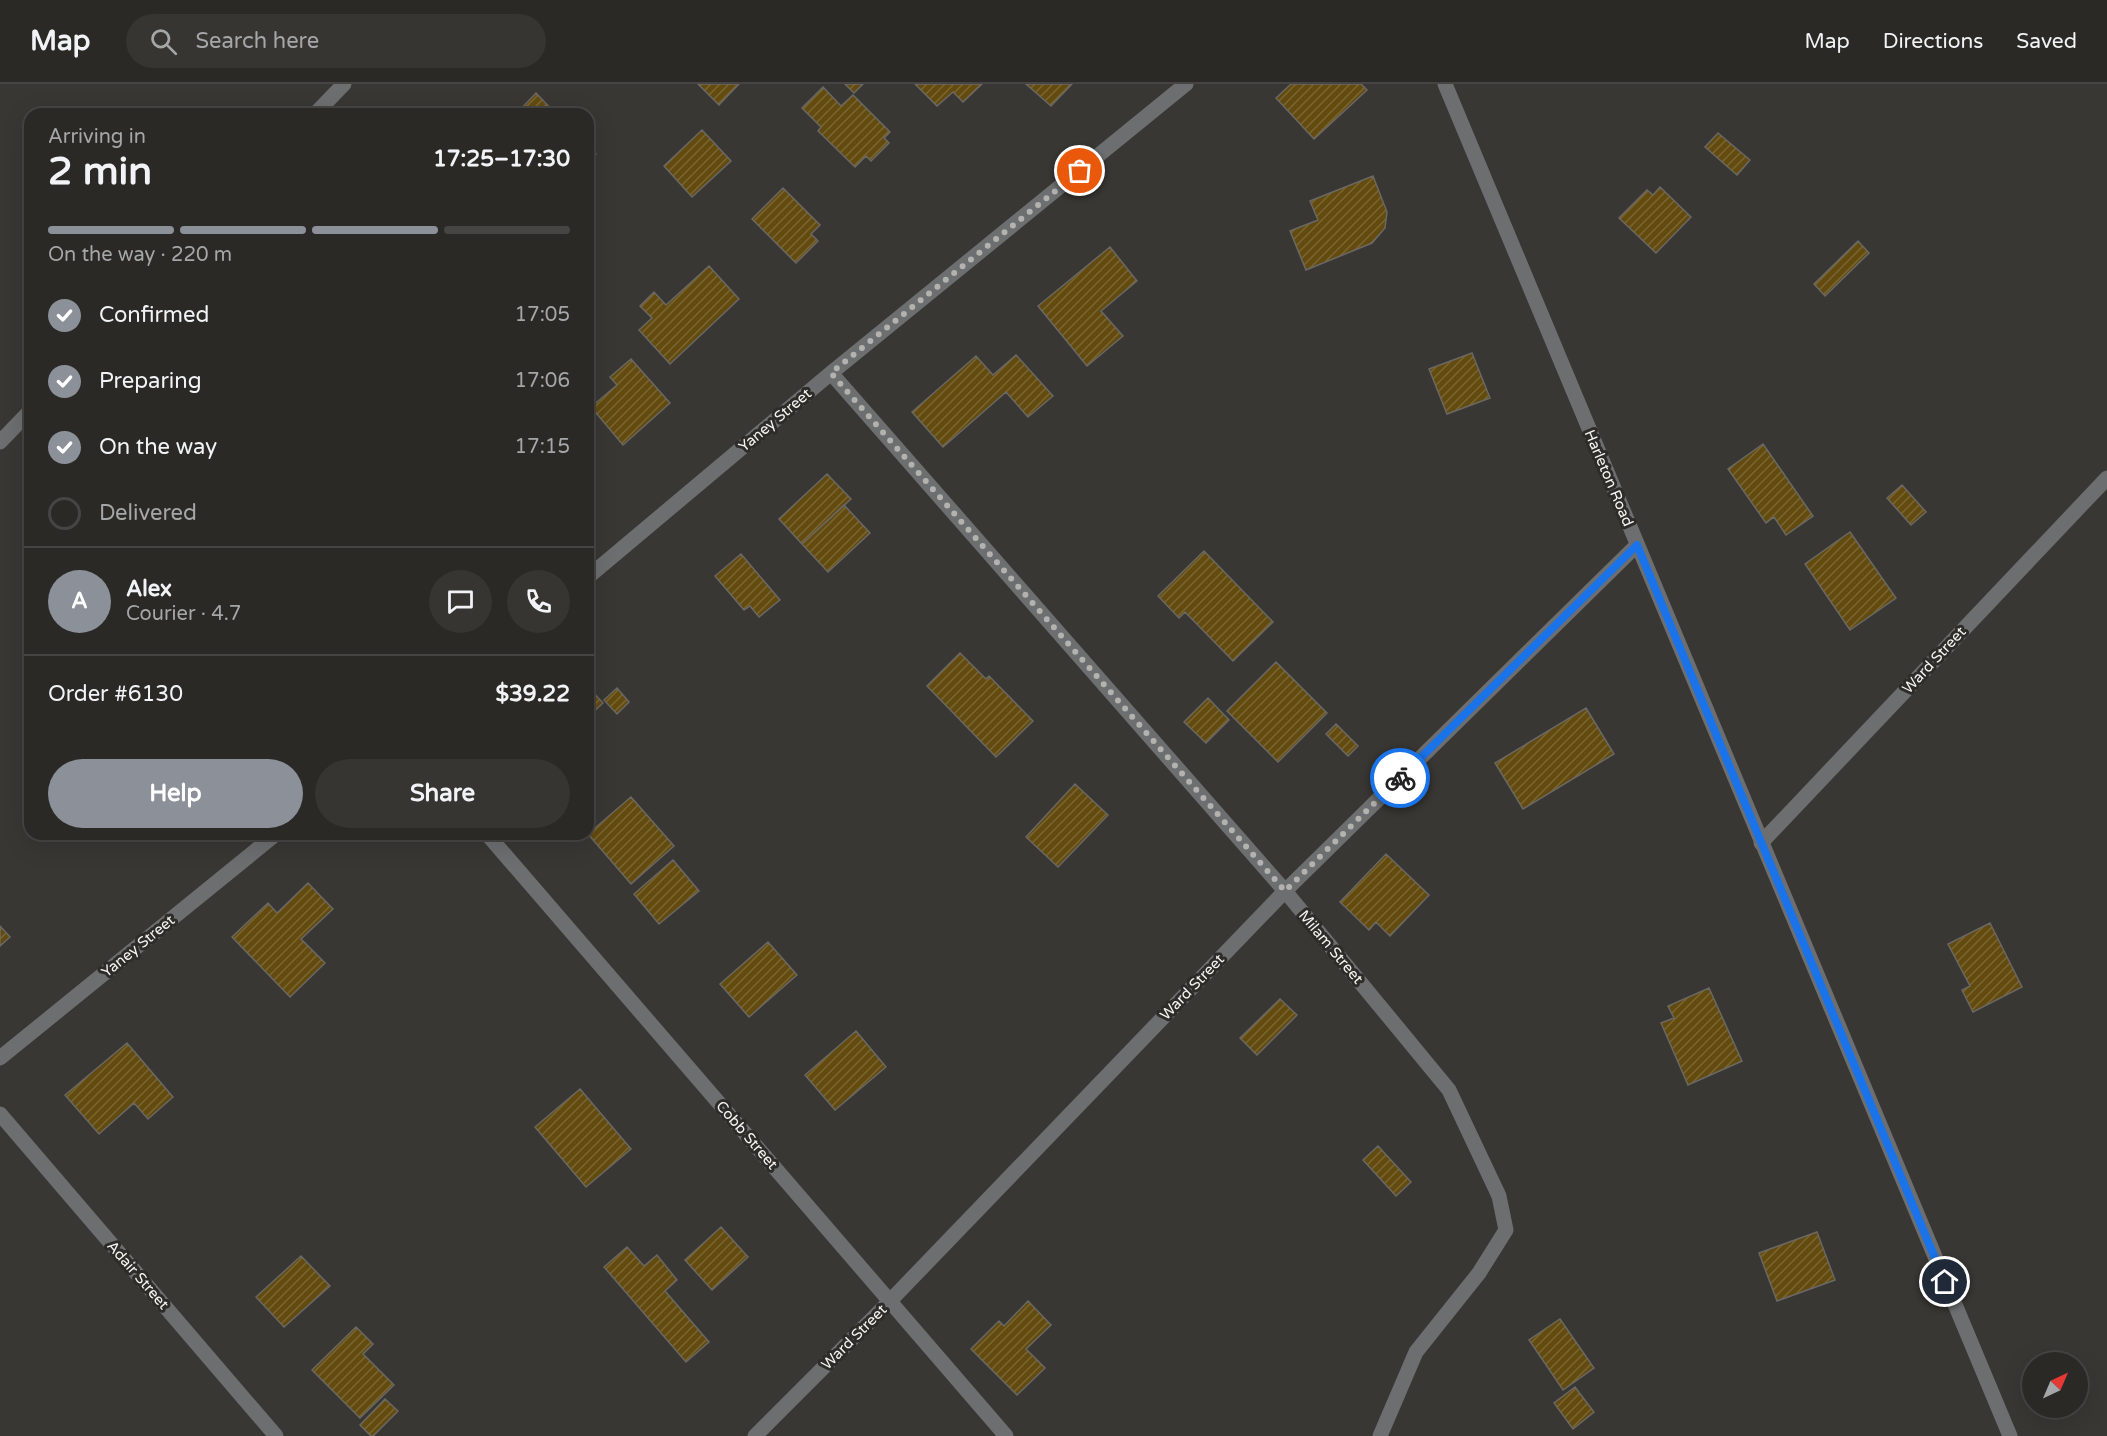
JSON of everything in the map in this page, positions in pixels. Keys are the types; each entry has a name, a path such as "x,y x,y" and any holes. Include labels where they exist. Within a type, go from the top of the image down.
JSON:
{"street":[{"path":"321,108 344,84"},
{"name":"Yaney Street","path":"594,572 831,373 1186,84"},
{"name":"Harleton Road","path":"1445,84 2010,1436"},
{"name":"Milam Street","path":"831,373 1285,891 1449,1090 1500,1196 1506,1230 1479,1273 1416,1352 1380,1436"},
{"path":"0,442 24,417"},
{"name":"Ward Street","path":"1761,843 2107,478"},
{"name":"Ward Street","path":"755,1436 890,1301 1285,891 1637,545"},
{"name":"Yaney Street","path":"0,1058 269,840"},
{"name":"Cobb Street","path":"492,840 1006,1436"},
{"name":"Adair Street","path":"0,1114 276,1436"}],"building":[{"path":"698,84 739,84 719,105"},
{"path":"845,84 863,84 854,93"},
{"path":"915,84 982,84 963,102 953,92 937,106"},
{"path":"1026,84 1072,84 1051,106"},
{"path":"1291,84 1361,84 1367,90 1314,139 1276,98"},
{"path":"823,87 841,106 853,95 890,132 884,138 889,143 871,161 866,156 855,167 818,131 821,127 802,108"},
{"path":"536,93 550,108 522,108"},
{"path":"702,130 731,161 692,197 664,166"},
{"path":"1718,133 1750,160 1737,175 1705,147"},
{"path":"1373,176 1387,212 1385,228 1372,243 1306,270 1290,231 1318,220 1310,201"},
{"path":"1660,187 1691,217 1656,253 1619,218 1647,190 1653,195"},
{"path":"783,188 820,225 811,234 818,241 796,263 752,219"},
{"path":"1858,241 1869,253 1825,296 1814,284"},
{"path":"1110,247 1137,281 1101,311 1123,336 1087,366 1038,306"},
{"path":"709,266 739,299 670,364 639,330 652,318 640,306 654,292 666,305"},
{"path":"1472,353 1490,398 1447,414 1429,369"},
{"path":"1016,355 1053,396 1028,417 1006,392 943,447 912,412 976,356 993,375"},
{"path":"631,359 670,403 623,445 594,411 594,404 617,385 610,377"},
{"path":"1763,444 1813,516 1786,535 1774,517 1766,523 1728,469"},
{"path":"827,474 851,499 802,544 779,519"},
{"path":"1902,485 1926,512 1911,525 1887,498"},
{"path":"844,505 870,533 828,572 802,544"},
{"path":"1850,532 1896,598 1850,630 1805,564"},
{"path":"1204,551 1273,622 1233,661 1185,612 1179,618 1158,596"},
{"path":"741,554 780,600 759,617 750,606 744,610 715,576"},
{"path":"960,653 986,679 989,676 1033,721 996,757 927,686"},
{"path":"1276,662 1327,713 1278,762 1227,711"},
{"path":"617,688 629,702 617,714 604,700"},
{"path":"594,693 603,703 594,711"},
{"path":"1208,698 1229,720 1206,743 1184,722"},
{"path":"1586,708 1614,754 1523,809 1495,763"},
{"path":"1336,724 1358,746 1348,756 1326,734"},
{"path":"1075,784 1108,815 1058,867 1026,837"},
{"path":"631,797 674,846 631,884 593,840 594,829"},
{"path":"1386,854 1429,895 1390,936 1376,922 1369,930 1340,902"},
{"path":"673,860 699,891 659,924 634,894"},
{"path":"308,883 333,909 301,939 325,963 290,997 232,937 268,903 277,913"},
{"path":"1990,923 2022,987 1973,1012 1962,990 1970,986 1948,944"},
{"path":"0,926 10,937 0,946"},
{"path":"768,942 797,975 749,1017 720,984"},
{"path":"1709,988 1742,1061 1688,1085 1661,1023 1674,1018 1668,1006"},
{"path":"1280,999 1297,1015 1257,1055 1240,1038"},
{"path":"856,1031 886,1067 835,1110 805,1075"},
{"path":"127,1043 173,1097 148,1119 134,1103 99,1134 65,1095"},
{"path":"580,1089 631,1149 586,1187 535,1127"},
{"path":"1378,1146 1411,1182 1396,1196 1363,1160"},
{"path":"721,1227 748,1257 712,1290 685,1260"},
{"path":"1817,1232 1835,1280 1777,1301 1759,1253"},
{"path":"627,1247 644,1266 657,1255 677,1280 665,1291 709,1342 686,1362 604,1267"},
{"path":"301,1256 330,1286 284,1327 256,1297"},
{"path":"1028,1301 1051,1325 1026,1349 1045,1368 1017,1395 971,1349 999,1321 1004,1326"},
{"path":"1560,1319 1594,1368 1563,1390 1529,1340"},
{"path":"356,1327 373,1344 363,1354 394,1385 360,1418 312,1370"},
{"path":"1575,1387 1594,1412 1573,1429 1554,1403"},
{"path":"385,1399 398,1411 371,1436 360,1425"}],"way so far":[{"path":"1080,171 831,373 1285,891 1400,778"}],"route":[{"path":"1400,778 1637,545 1945,1282"}]}
